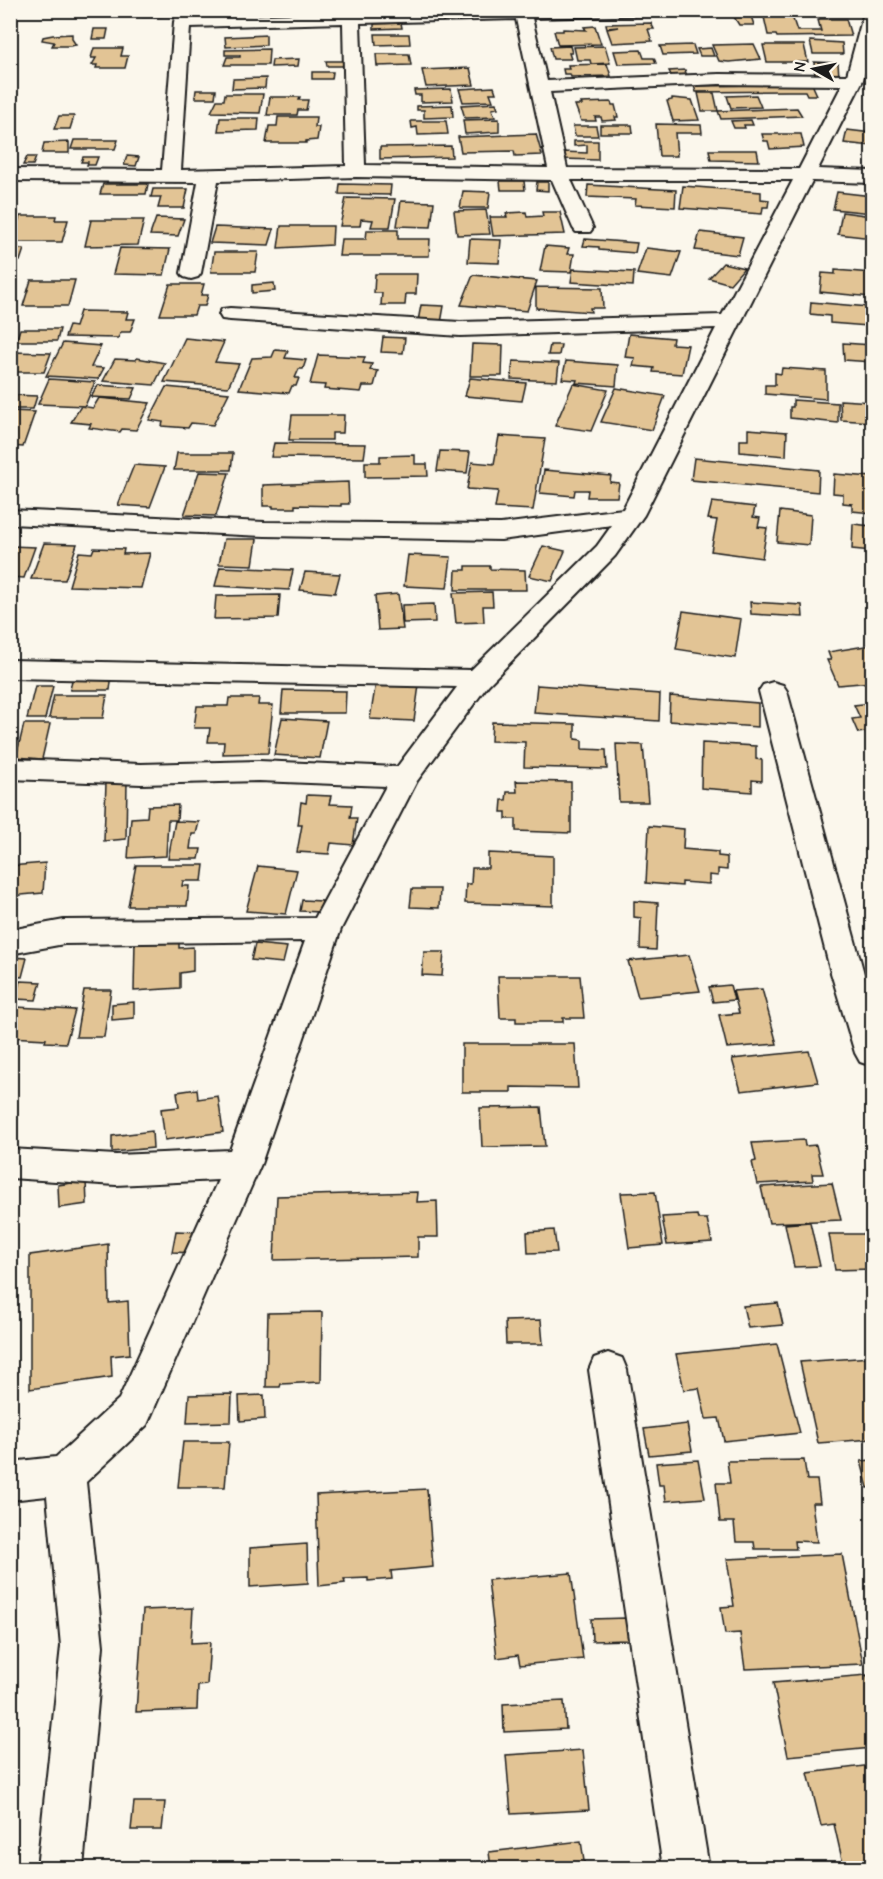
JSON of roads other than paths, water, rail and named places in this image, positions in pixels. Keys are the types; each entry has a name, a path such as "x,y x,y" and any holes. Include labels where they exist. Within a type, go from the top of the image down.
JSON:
{"street":[{"path":"171,175 184,16 351,20 656,10"},
{"path":"10,1481 65,1475 133,1412 243,1164 325,929 405,777 478,679 606,551 632,515 854,80 873,12"},
{"path":"523,14 560,174 584,228"},
{"path":"351,20 356,171"},
{"path":"540,87 719,79 854,80"},
{"path":"10,175 209,175 356,171 560,174 598,172 873,177"},
{"path":"191,273 209,175"},
{"path":"230,315 460,329 730,321"},
{"path":"10,517 265,529 501,532 632,515"},
{"path":"10,669 478,679"},
{"path":"773,691 847,973 873,1053"},
{"path":"10,769 141,774 259,771 405,777"},
{"path":"10,942 64,932 325,929"},
{"path":"10,1163 116,1170 243,1164"},
{"path":"608,1370 686,1869"},
{"path":"60,1869 81,1646 65,1475"}]}
